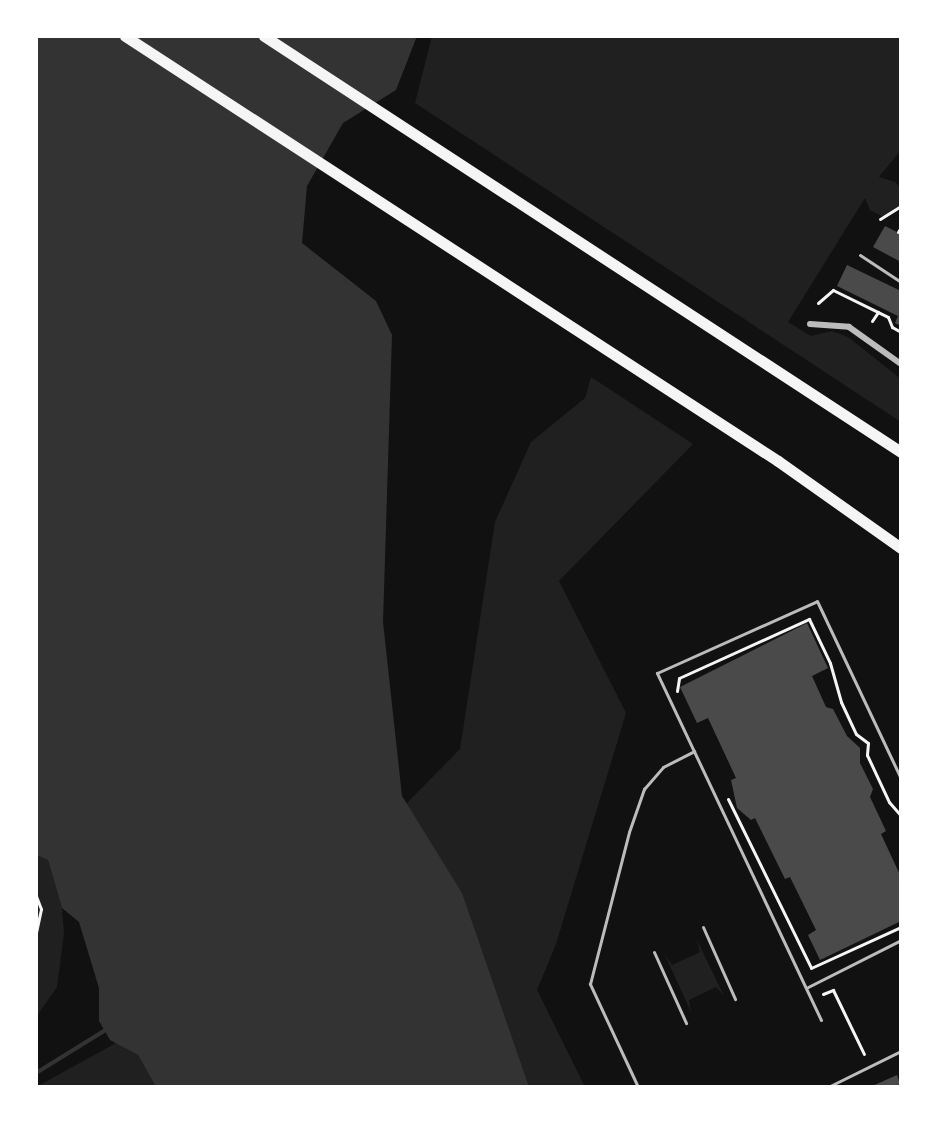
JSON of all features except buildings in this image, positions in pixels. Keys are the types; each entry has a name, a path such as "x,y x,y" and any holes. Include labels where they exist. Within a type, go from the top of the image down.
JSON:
{"highway":[{"path":"125,36 778,461 901,548"},
{"path":"264,36 901,452"}],"street":[{"path":"810,324 849,327 901,364"}],"lane":[{"path":"860,255 901,282"},
{"path":"821,1020 657,673 817,601 901,779"},
{"path":"638,1087 590,984 629,832 644,789 663,767 694,751"},
{"path":"703,927 735,999"},
{"path":"807,988 901,940"},
{"path":"654,952 686,1023"},
{"path":"828,1087 901,1051"}],"path":[{"path":"880,219 900,208"},
{"path":"898,232 901,227"},
{"path":"818,303 833,290 878,312 901,332"},
{"path":"872,321 878,312"},
{"path":"683,703 675,684 679,678 809,619 830,663 851,723 868,743 867,755 882,790 901,816"},
{"path":"860,748 868,743"},
{"path":"726,795 811,968 901,927"},
{"path":"36,896 41,909 36,932"},
{"path":"823,994 833,990 864,1054"}],"shaded area":[{"path":"36,36 417,36 396,90 343,123 307,186 302,243 376,301 392,335 383,622 402,796 462,893 529,1087 156,1087 138,1055 110,1040 99,1021 99,988 79,922 62,908 48,860 36,855"},
{"path":"432,36 901,36 901,150 879,177 895,182 901,188 901,206 884,217 870,210 865,198 788,322 811,336 832,331 848,337 901,379 901,422 415,103"},
{"path":"591,377 693,444 559,581 626,713 556,944 537,990 585,1087 467,1087 405,805 460,749 495,522 531,442 585,398"},
{"path":"36,855 48,860 62,908 64,933 57,987 36,1017"},
{"path":"697,940 724,996 716,987 689,1000 691,1012 665,955 672,965 700,952"},
{"path":"116,1043 138,1055 156,1087 36,1087"}],"waterway":[{"path":"36,1073 109,1028"}]}
